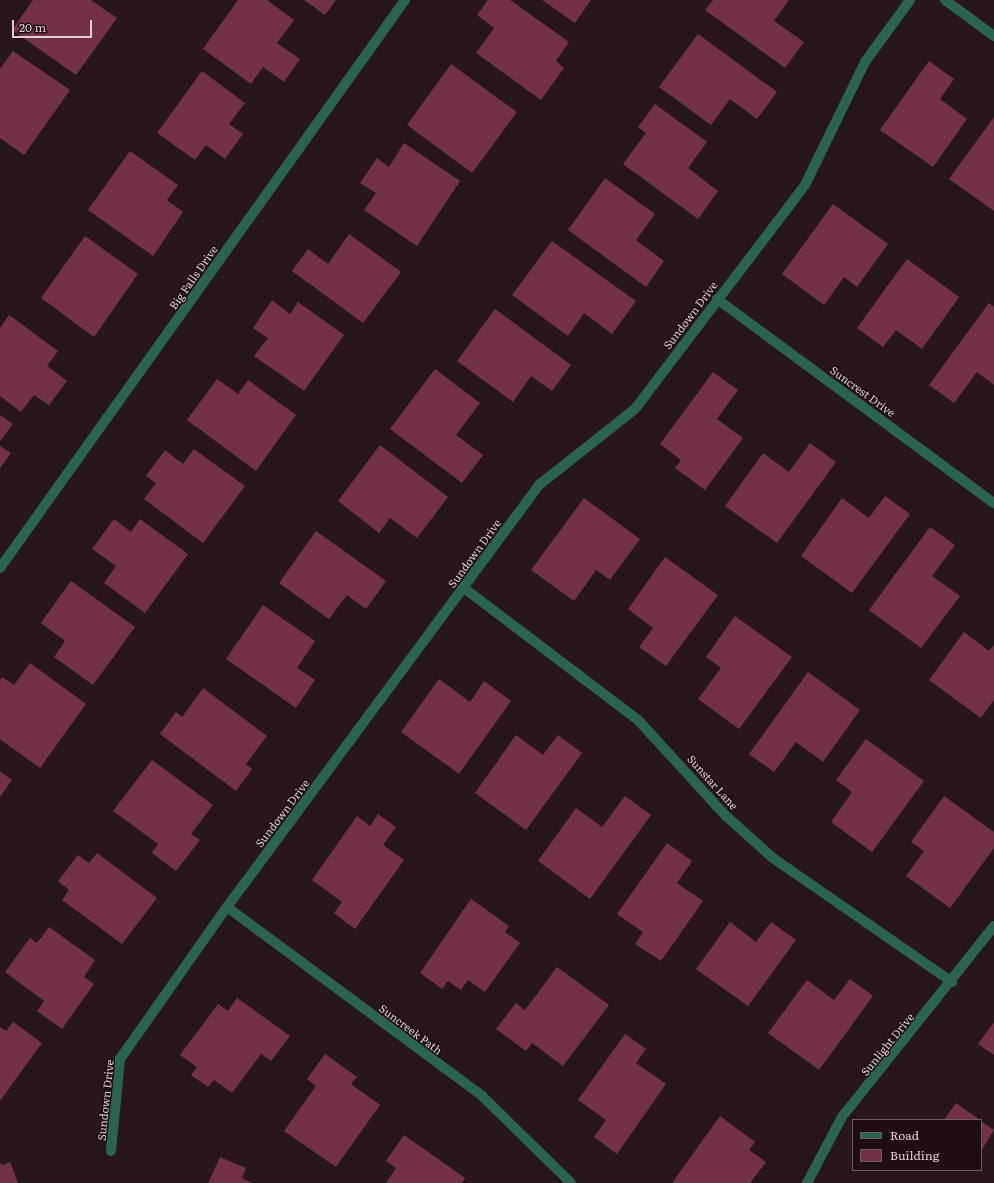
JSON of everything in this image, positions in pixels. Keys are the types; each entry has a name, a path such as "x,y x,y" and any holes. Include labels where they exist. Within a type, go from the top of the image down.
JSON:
{"street":[{"name":"Big Falls Drive","path":"0,568 405,0"},
{"name":"Sundown Drive","path":"111,1151 120,1059 227,907 539,485 635,410 717,299 805,185 865,62 910,0"},
{"path":"946,0 994,36"},
{"name":"Suncrest Drive","path":"717,299 994,503"},
{"name":"Sunstar Lane","path":"464,588 638,720 726,816 773,858 952,982"},
{"name":"Suncreek Path","path":"227,907 482,1096 571,1183"},
{"name":"Sunlight Drive","path":"807,1183 842,1117 952,982 994,926"}],"building":[{"path":"33,0 91,0 117,18 76,75 12,30"},
{"path":"238,0 267,0 294,20 277,43 300,59 284,82 263,67 251,84 203,49"},
{"path":"304,0 336,0 325,15"},
{"path":"488,0 510,0 569,42 556,61 564,68 541,100 476,53 494,28 477,15"},
{"path":"542,0 591,0 575,23"},
{"path":"713,0 789,0 774,21 804,42 785,68 705,10"},
{"path":"698,34 777,92 757,119 730,99 711,125 659,87"},
{"path":"13,51 70,90 24,155 0,138 0,69"},
{"path":"929,61 954,79 940,99 967,119 933,167 880,130"},
{"path":"451,64 517,112 472,173 407,125"},
{"path":"202,71 245,103 229,124 243,134 225,159 206,145 195,160 157,133"},
{"path":"655,104 707,142 688,168 718,191 698,219 623,164 646,133 638,127"},
{"path":"994,117 994,211 949,179"},
{"path":"404,143 460,181 417,246 364,210 376,193 360,183 377,158 389,167"},
{"path":"130,151 178,185 167,200 183,212 153,256 88,210"},
{"path":"605,178 655,214 636,240 664,261 646,287 568,230"},
{"path":"833,204 888,244 857,287 844,277 824,305 782,274"},
{"path":"349,234 401,272 363,323 292,271 308,249 328,264"},
{"path":"85,236 138,274 94,337 41,298"},
{"path":"552,241 636,301 612,334 584,313 568,336 512,295"},
{"path":"907,259 959,297 922,349 896,330 883,347 857,328"},
{"path":"272,300 290,314 298,302 344,335 304,391 254,356 268,338 253,328"},
{"path":"989,303 994,307 994,385 977,372 954,403 929,385"},
{"path":"495,309 571,365 552,391 531,376 513,402 457,361"},
{"path":"9,315 58,351 47,366 67,381 49,405 34,395 21,412 0,396 0,328"},
{"path":"435,369 480,403 456,435 483,455 462,483 390,429"},
{"path":"713,372 738,390 717,419 743,438 705,490 675,468 681,460 660,444"},
{"path":"217,379 238,394 248,380 296,415 256,471 187,420"},
{"path":"0,415 13,424 0,441"},
{"path":"810,443 836,462 777,543 725,506 763,453 789,472"},
{"path":"380,445 448,497 417,538 390,518 379,533 338,501"},
{"path":"0,446 11,453 0,468"},
{"path":"194,449 245,486 203,543 144,499 156,483 146,476 165,450 183,464"},
{"path":"885,496 910,514 852,593 801,556 842,498 869,518"},
{"path":"584,498 640,539 610,580 596,570 574,601 531,570"},
{"path":"114,519 131,532 140,519 188,554 145,613 104,583 116,566 92,549"},
{"path":"930,527 955,545 932,576 960,596 921,648 869,610"},
{"path":"316,531 386,581 366,609 347,595 329,619 279,583"},
{"path":"665,557 718,595 666,666 639,647 653,628 628,609"},
{"path":"71,581 135,627 93,685 54,657 65,641 41,623"},
{"path":"263,605 315,641 297,668 315,680 296,708 226,659"},
{"path":"735,616 792,657 739,729 698,699 721,668 706,657"},
{"path":"964,632 989,651 994,645 994,700 981,718 929,680"},
{"path":"30,663 86,704 40,768 0,739 0,680 2,677 14,685"},
{"path":"808,672 860,710 823,762 796,742 774,772 749,754"},
{"path":"439,679 470,702 484,681 511,701 459,774 401,732"},
{"path":"203,688 267,736 246,764 252,769 236,791 160,734 176,712 182,717"},
{"path":"516,735 543,755 558,735 582,753 526,830 475,793"},
{"path":"866,739 924,781 872,852 831,822 852,792 836,780"},
{"path":"152,760 213,805 191,834 200,840 176,871 152,853 158,844 113,811"},
{"path":"0,771 12,780 0,797"},
{"path":"625,796 651,815 590,899 538,861 576,808 602,827"},
{"path":"944,796 994,832 994,848 950,908 906,876 924,851 911,842"},
{"path":"378,814 396,827 383,845 404,860 355,929 334,913 342,902 312,880 357,816 370,826"},
{"path":"667,843 692,861 677,883 703,901 661,961 635,944 643,932 617,914"},
{"path":"97,853 157,898 122,944 62,900 69,890 58,881 78,855 89,863"},
{"path":"471,899 509,926 505,932 520,943 485,992 468,980 461,990 448,981 442,989 420,973"},
{"path":"730,922 756,942 771,922 796,940 748,1006 696,969"},
{"path":"49,927 95,960 84,977 94,984 62,1029 37,1011 44,1001 5,972 30,938 37,943"},
{"path":"557,967 609,1005 563,1066 532,1043 526,1051 496,1029 516,1003 525,1010"},
{"path":"850,979 873,996 819,1070 768,1033 807,980 834,1000"},
{"path":"237,998 290,1036 271,1061 261,1054 232,1093 214,1080 208,1087 191,1075 197,1067 180,1055 218,1004 228,1011"},
{"path":"13,1022 42,1043 0,1101 0,1027 6,1031"},
{"path":"994,1022 994,1055 978,1044"},
{"path":"625,1034 646,1049 636,1063 666,1084 617,1154 594,1137 606,1120 578,1100"},
{"path":"325,1054 357,1077 351,1084 380,1105 336,1167 284,1131 316,1086 307,1079"},
{"path":"956,1103 979,1119 945,1119"},
{"path":"720,1116 755,1142 749,1150 766,1162 750,1183 672,1183"},
{"path":"982,1122 994,1130 982,1149"},
{"path":"404,1135 465,1178 462,1183 386,1183 396,1168 386,1161"},
{"path":"220,1157 246,1168 242,1178 252,1183 208,1183"},
{"path":"0,1162 2,1165 10,1162 18,1183 0,1183"}]}
